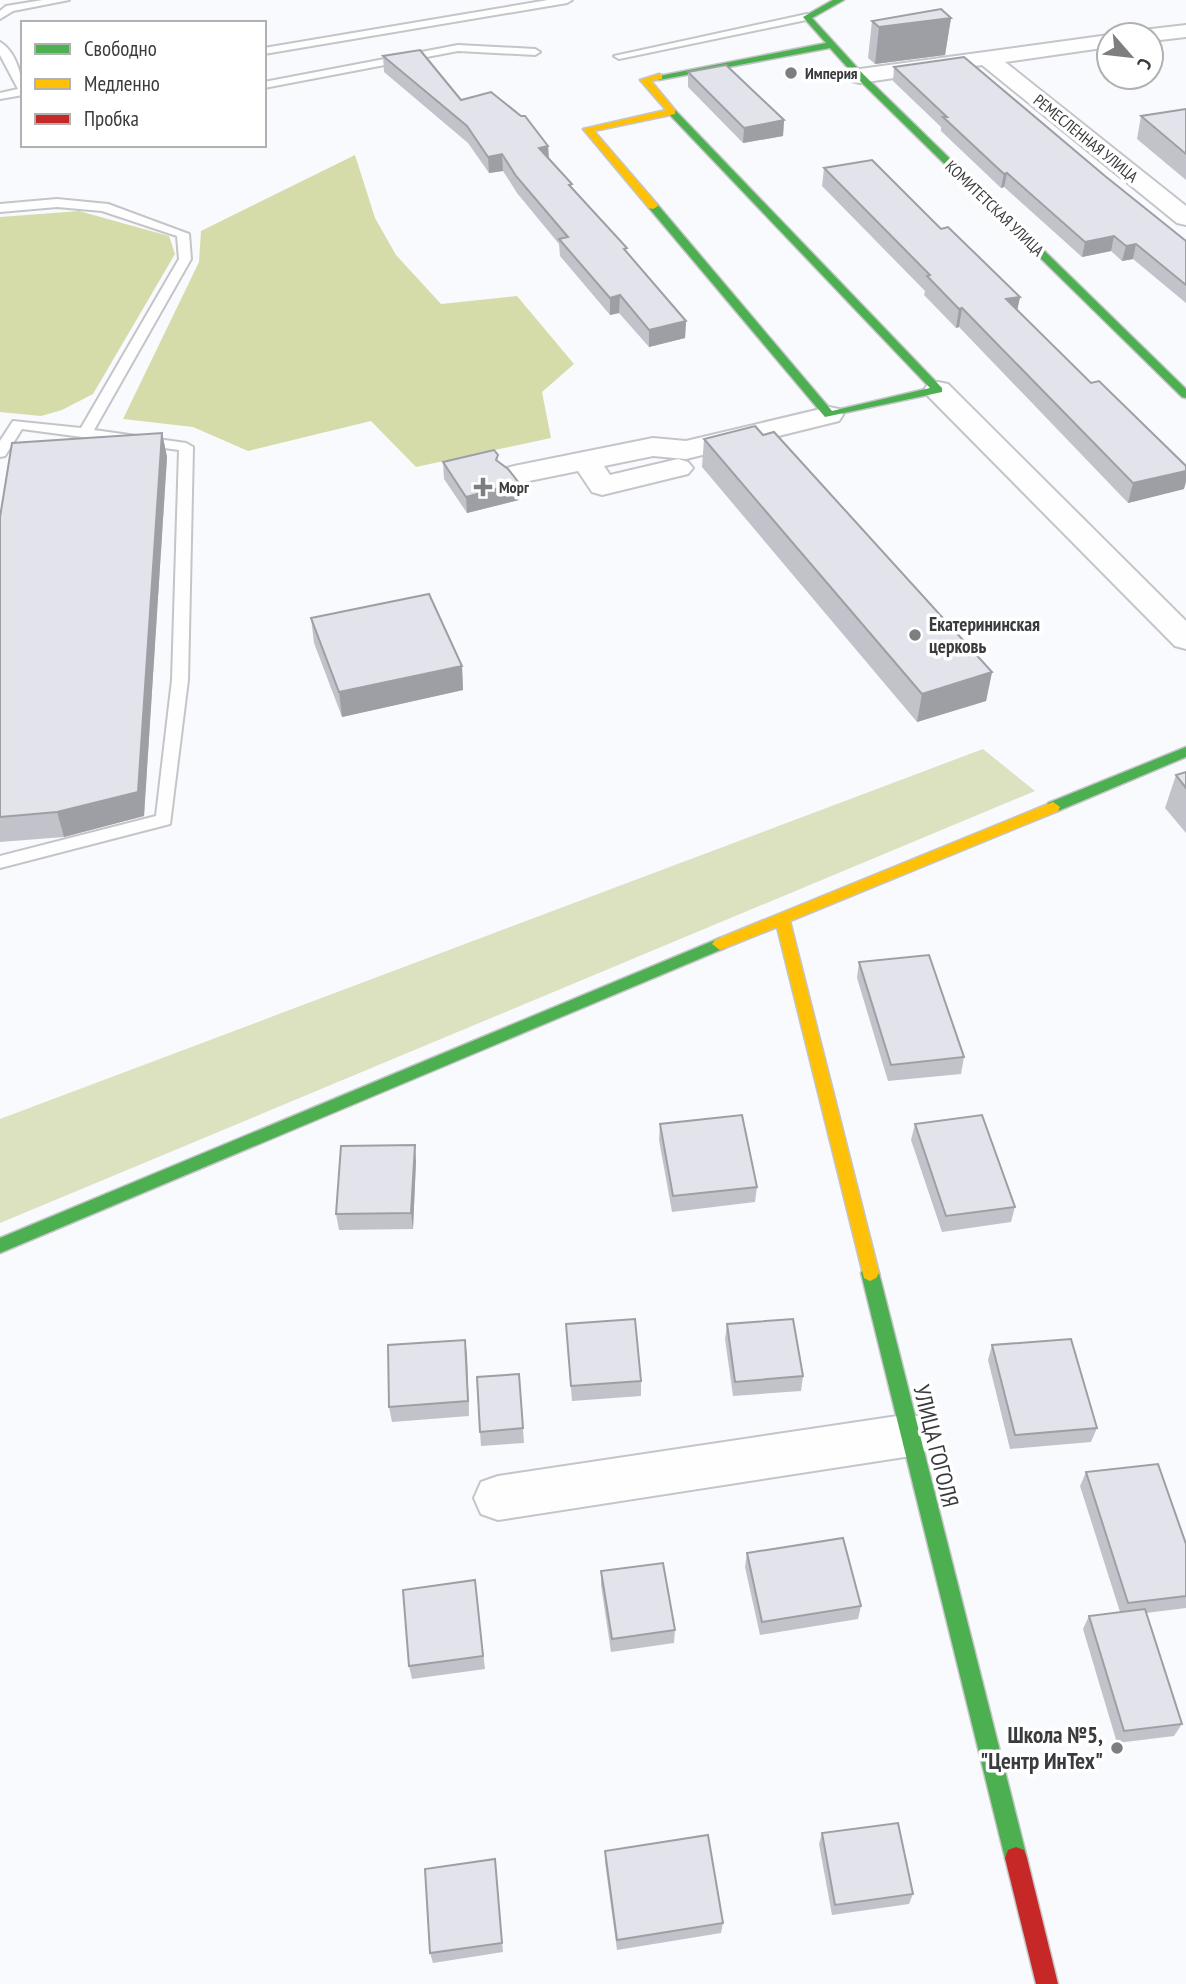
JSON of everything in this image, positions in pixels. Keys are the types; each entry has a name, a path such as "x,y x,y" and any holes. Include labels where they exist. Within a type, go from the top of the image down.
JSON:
{"street":[{"path":"807,17 840,0"},
{"name":"КОМИТЕТСКАЯ УЛИЦА","path":"807,17 860,76 1186,395"},
{"path":"1165,33 1186,30"},
{"path":"860,76 1095,43"},
{"path":"830,45 645,80 672,112 938,390 1186,639"},
{"name":"РЕМЕСЛЕННАЯ УЛИЦА","path":"986,58 1186,218"},
{"path":"672,112 588,129 829,415"},
{"path":"514,475 586,460 602,486 678,468 686,450 938,390"},
{"path":"0,1246 782,918 1186,752"},
{"name":"УЛИЦА ГОГОЛЯ","path":"782,918 1046,1984"},
{"path":"498,1498 911,1436"}],"lane":[{"path":"0,16 10,8 64,0"},
{"path":"266,51 567,0"},
{"path":"619,56 807,17"},
{"path":"0,45 21,86"},
{"path":"266,85 458,48 535,52"},
{"path":"0,96 21,91"},
{"path":"0,208 57,203 104,207 183,234 185,260 85,433"},
{"path":"0,422 186,447 180,680 164,820 0,862"},
{"path":"0,453 18,424"}],"green space":[{"path":"355,155 375,218 396,255 441,304 517,296 574,364 542,392 551,438 416,467 371,421 248,451 193,427 123,419 199,262 201,231"},
{"path":"79,211 169,236 175,254 93,394 62,410 41,416 0,412 0,217"},
{"path":"983,749 1035,791 0,1223 0,1119"}],"building":[{"path":"941,9 951,18 879,27 872,21"},
{"path":"420,50 461,100 491,92 521,116 525,116 548,146 539,148 627,248 624,249 686,321 649,330 620,295 610,298 559,239 568,237 516,176 502,154 488,157 467,126 383,56"},
{"path":"964,57 1186,241 1186,285 1136,244 1126,246 1114,236 1085,242 1007,173 1004,174 894,67"},
{"path":"726,65 784,120 744,128 688,72"},
{"path":"1186,109 1186,154 1141,116"},
{"path":"872,160 941,229 948,227 1020,297 1006,299 1091,383 1099,381 1186,466 1186,471 1133,483 962,308 959,309 927,276 930,275 824,168"},
{"path":"755,426 763,435 774,432 992,672 922,694 704,439"},
{"path":"162,433 138,792 57,812 0,817 0,517 12,443"},
{"path":"494,450 498,455 496,460 508,469 519,483 466,497 443,462"},
{"path":"429,594 462,666 339,692 311,618"},
{"path":"1186,772 1186,788 1176,775"},
{"path":"929,955 964,1057 891,1065 859,962"},
{"path":"742,1115 757,1187 673,1196 660,1124"},
{"path":"982,1115 1015,1207 946,1216 915,1124"},
{"path":"415,1145 411,1213 336,1214 341,1146"},
{"path":"635,1319 641,1381 571,1386 566,1324"},
{"path":"793,1319 803,1376 735,1382 727,1324"},
{"path":"1071,1339 1097,1428 1015,1435 992,1345"},
{"path":"465,1340 468,1401 389,1407 388,1345"},
{"path":"519,1374 523,1428 480,1432 477,1377"},
{"path":"1158,1464 1186,1544 1186,1596 1128,1603 1086,1472"},
{"path":"843,1538 861,1606 762,1622 747,1553"},
{"path":"663,1563 675,1630 612,1639 601,1571"},
{"path":"475,1580 483,1656 409,1666 403,1590"},
{"path":"1145,1609 1182,1724 1124,1731 1089,1616"},
{"path":"898,1823 913,1894 835,1905 822,1833"},
{"path":"708,1835 723,1923 617,1940 605,1851"},
{"path":"495,1859 502,1943 430,1953 425,1869"}],"traffic: fast":[{"path":"840,0 807,17 860,76 1186,395"},
{"path":"659,77 830,45"},
{"path":"653,206 829,415 938,390 672,112"},
{"path":"1053,807 1186,752"},
{"path":"0,1246 720,944"},
{"path":"870,1273 1016,1858"}],"traffic: slow":[{"path":"653,206 588,129 672,112 645,80 659,77"},
{"path":"720,944 1053,807"},
{"path":"782,918 870,1273"}],"traffic: jam":[{"path":"1016,1858 1047,1984"}],"place":[{"name":"Империя","path":"791,73"},
{"name":"Морг","path":"483,487"},
{"name":"Екатерининская церковь","path":"915,635"},
{"name":"Школа №5, \"Центр ИнТех\"","path":"1117,1748"}]}
